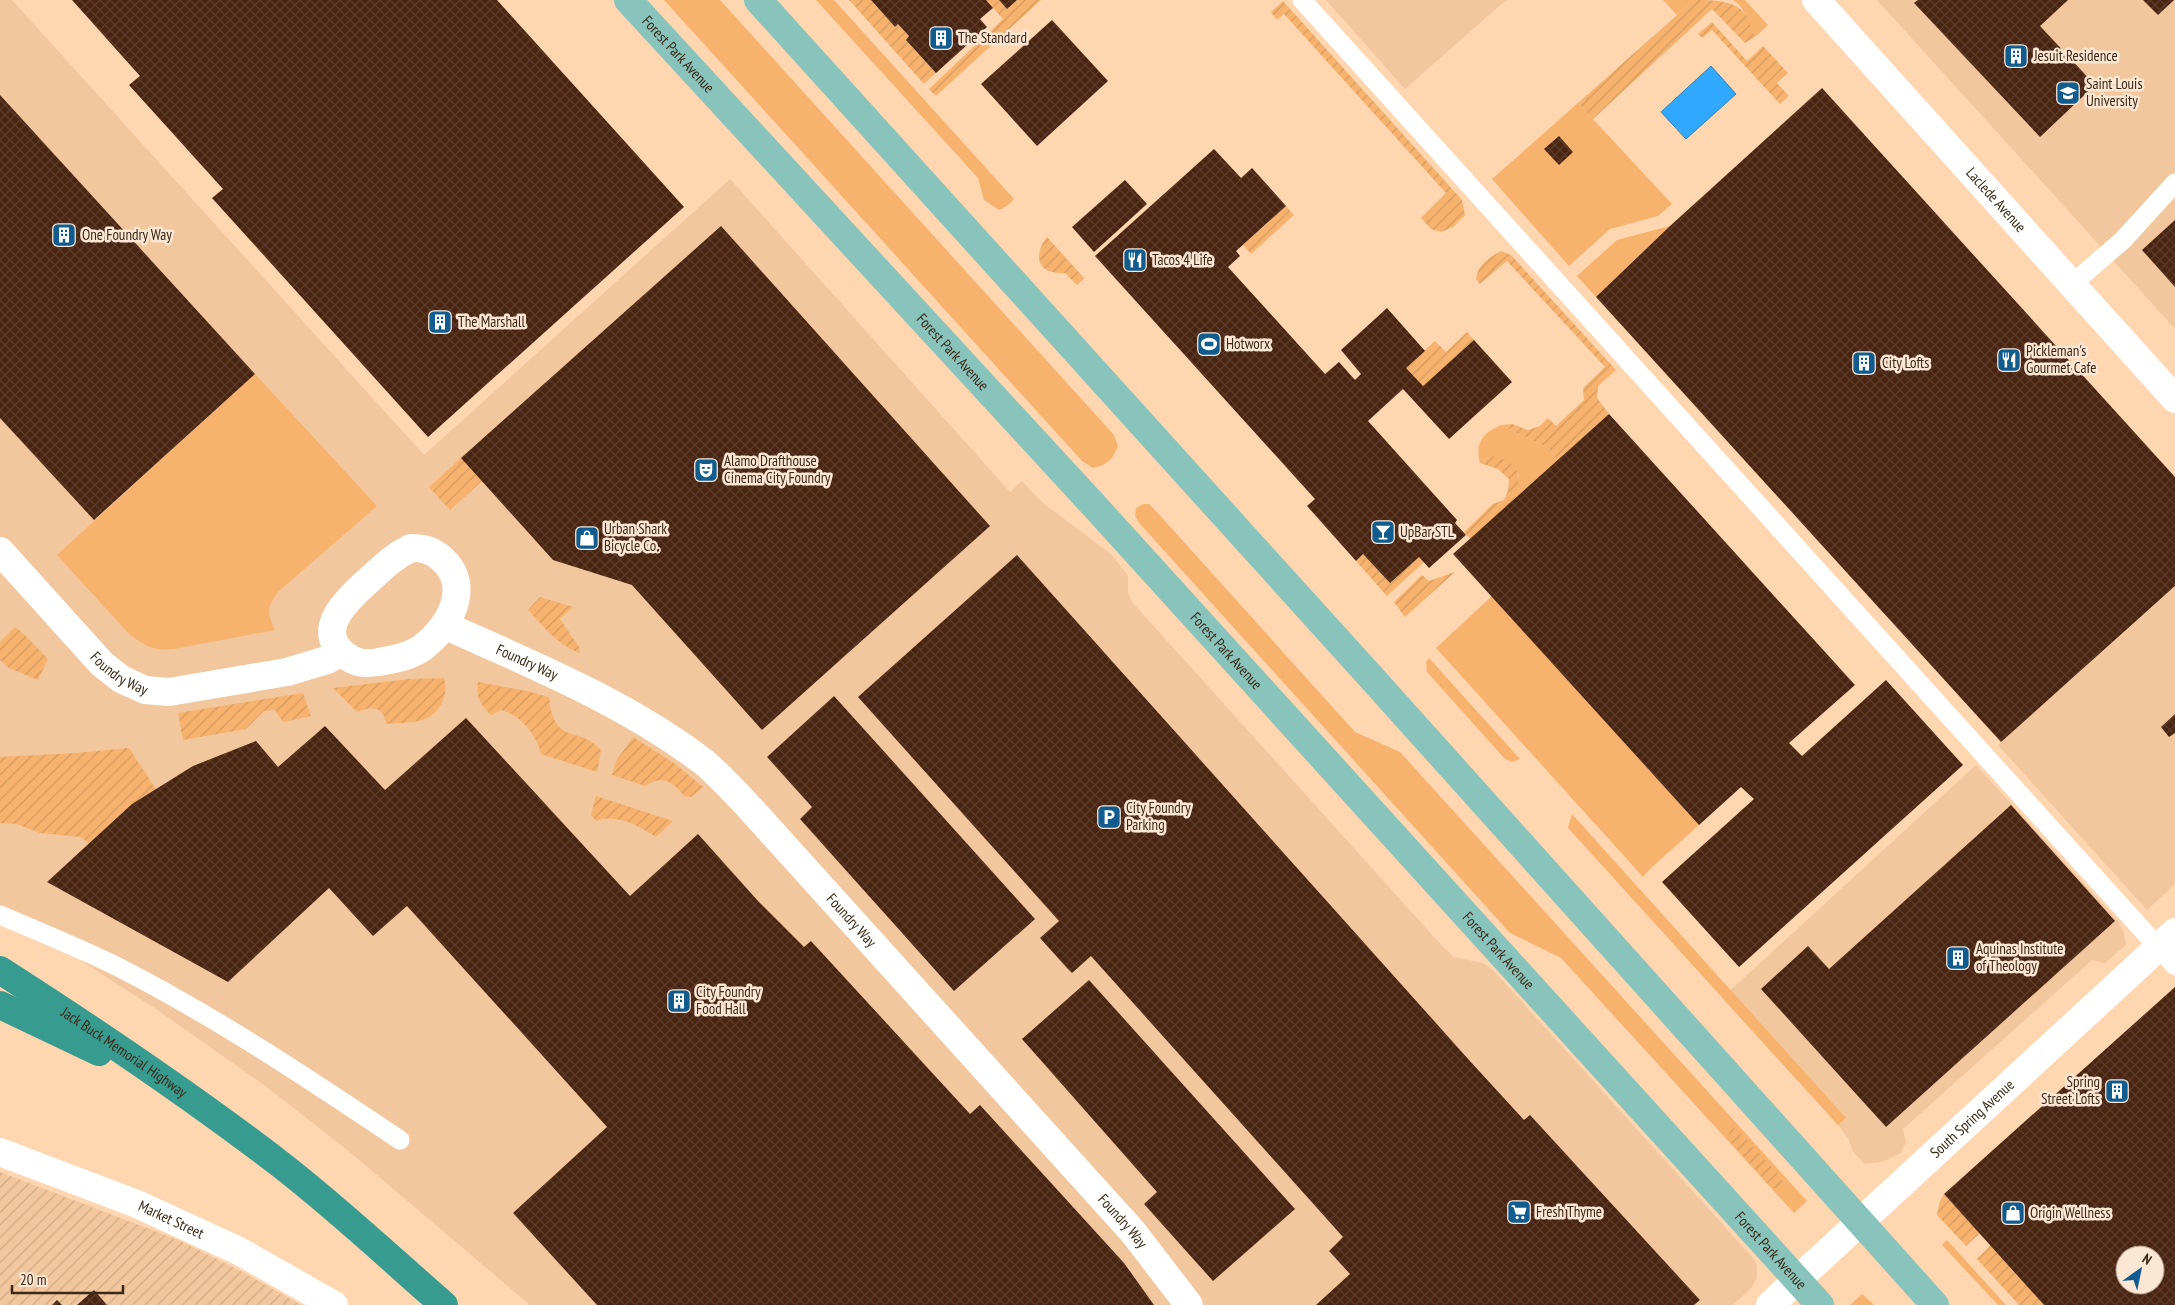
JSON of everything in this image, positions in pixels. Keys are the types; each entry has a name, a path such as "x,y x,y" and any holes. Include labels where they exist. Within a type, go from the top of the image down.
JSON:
{"highway":[{"name":"Jack Buck Memorial Highway","path":"0,970 63,1010 281,1165 444,1305"},
{"name":"Jack Buck Memorial Highway","path":"0,1004 125,1064 226,1126 319,1190 404,1256 460,1305"}],"main road":[{"name":"Forest Park Avenue","path":"628,0 1126,540 1820,1305"},
{"path":"758,0 1935,1305"}],"street":[{"name":"Laclede Avenue","path":"1816,0 2175,399"},
{"path":"411,548 424,548 437,554 450,566 457,580 458,594 444,625 434,638 421,649 406,657 366,664 351,660 341,652 334,640 332,626 338,611 346,601 397,555 411,548"},
{"name":"Foundry Way","path":"0,551 102,664 121,679 145,690 170,692 287,672 327,660 341,652"},
{"name":"Foundry Way","path":"444,625 602,699 670,738 706,764 748,806 1133,1232 1189,1305"},
{"name":"South Spring Avenue","path":"1770,1305 2169,948"},
{"name":"Market Street","path":"0,1152 154,1212 239,1251 334,1305"}],"lane":[{"path":"1302,0 2169,948"},
{"path":"2072,284 2123,240 2175,183"},
{"path":"0,916 118,967 169,995 311,1080 400,1140"}],"shaded area":[{"path":"0,0 12,0 424,455 730,179 1010,492 1022,481 1043,503 1112,555 1128,576 1128,592 1132,602 1443,947 1454,957 1483,963 1493,970 1753,1258 1757,1265 1757,1278 1751,1288 1733,1305 530,1305 351,1153 268,1088 159,1011 0,908"},
{"path":"664,0 720,0 1114,435 1118,446 1109,461 1093,468 1082,461"},
{"path":"816,0 834,0 1014,199 1007,206 999,210 984,200 978,178"},
{"path":"849,0 871,0 895,27 898,24 909,36 906,40 936,73 924,84"},
{"path":"986,0 999,0 1007,9 1017,0 1041,0 936,96 929,89 1003,19"},
{"path":"1326,0 1506,0 1405,89"},
{"path":"1663,0 1694,0 1677,15"},
{"path":"1694,0 1723,2 1736,6 1746,15 1755,37 1745,43 1712,9 1593,119 1578,103"},
{"path":"1733,0 1745,0 1768,25 1755,37 1744,12"},
{"name":"Saint Louis University","path":"1877,0 2175,0 2175,329 2045,185"},
{"path":"1283,1 1462,200 1465,215 1453,227 1441,232 1431,229 1421,218 1446,193 1284,14 1277,20 1271,12"},
{"path":"1712,22 1747,61 1763,46 1788,73 1777,83 1789,96 1780,104 1712,30 1702,38 1698,34"},
{"path":"1578,103 1672,204 1658,216 1610,229 1569,266 1492,179"},
{"path":"1286,206 1294,215 1251,254 1243,245"},
{"path":"1670,226 1596,297 1577,276 1617,240"},
{"path":"1047,237 1084,278 1077,285 1065,273 1056,273 1043,268 1039,258 1042,244"},
{"path":"1501,251 1511,255 1616,370 1598,386 1597,398 1609,414 1558,460 1548,448 1501,425 1512,424 1528,430 1540,426 1548,418 1556,426 1584,400 1583,388 1605,367 1507,261 1480,284 1476,279 1479,269 1488,259"},
{"path":"1467,332 1474,340 1423,386 1406,368 1435,341 1446,352"},
{"path":"255,374 377,506 278,592 271,603 269,611 275,630 174,649 161,649 141,643 130,635 57,555"},
{"path":"1501,425 1548,448 1558,460 1513,500 1519,475 1490,456 1480,463 1478,449 1481,440 1489,432"},
{"path":"1490,456 1500,458 1513,465 1518,476 1517,491 1513,500 1471,539 1464,532 1493,504 1504,500 1508,491 1509,479 1498,469 1480,463"},
{"path":"461,458 482,481 450,510 429,487"},
{"path":"1143,504 1149,504 1155,510 1355,732 1400,752 1807,1201 1794,1213 1561,958 1510,933 1140,524 1135,516 1136,508"},
{"path":"1363,554 1390,583 1419,557 1424,562 1387,596 1356,561"},
{"path":"1455,572 1405,617 1394,602 1422,575 1429,581"},
{"path":"2175,587 2175,884 2147,910 1998,745"},
{"path":"1492,596 1699,825 1643,877 1436,648"},
{"path":"540,597 573,607 560,619 579,647 580,653 558,641 528,610"},
{"path":"15,627 48,659 38,680 9,668 0,660 0,642"},
{"path":"1429,658 1520,759 1512,762 1505,759 1427,672 1426,663"},
{"path":"444,678 444,697 442,704 434,714 418,721 405,723 386,724 382,713 372,708 357,712 333,688 409,679"},
{"path":"478,682 549,697 552,713 557,724 563,730 586,738 601,751 597,772 541,754 532,733 515,716 501,710 491,715 487,711 478,697"},
{"path":"303,693 311,716 283,722 275,710 264,711 246,729 183,740 178,713"},
{"path":"633,737 674,763 703,787 691,797 684,796 667,781 657,781 645,786 612,775 616,761"},
{"path":"129,748 156,789 132,804 89,844 81,837 40,833 17,824 0,823 0,757"},
{"name":"Aquinas Institute of Theology","path":"1976,765 2118,921 2124,933 2126,945 2105,963 2092,960 1903,1129 1906,1142 1901,1153 1882,1162 1864,1164 1853,1151 1848,1138 1838,1125 1722,998"},
{"path":"596,796 673,821 656,837 627,822 611,819 596,821 591,815"},
{"path":"1572,814 1846,1118 1838,1125 1568,828"},
{"path":"1736,1128 1782,1178 1782,1183 1778,1188 1772,1188 1727,1138 1731,1129"},
{"path":"0,1172 178,1240 239,1270 301,1305 0,1305"},
{"path":"1944,1194 1980,1233 1966,1246 1937,1215 1940,1201"},
{"path":"1947,1240 2006,1305 1998,1305 1942,1245"},
{"path":"1991,1245 2044,1305 2019,1305 1977,1259"},
{"path":"1862,1294 1874,1305 1850,1305"}],"water":[{"path":"1711,66 1736,94 1686,139 1661,112"}],"building":[{"name":"The Marshall","path":"72,0 497,0 684,207 428,437 212,198 223,189 129,85 140,76"},
{"name":"The Standard","path":"871,0 986,0 993,8 980,19 987,27 936,73 906,40 909,36 898,24 895,27"},
{"name":"The Standard","path":"999,0 1017,0 1007,9"},
{"name":"Jesuit Residence","path":"1918,0 2068,0 2040,26 2095,85 2040,137 1914,3"},
{"path":"2143,0 2174,0 2158,15"},
{"path":"1052,20 1108,81 1037,146 981,84"},
{"name":"City Lofts","path":"1822,88 2175,477 2175,586 2001,742 1596,297 1670,226"},
{"name":"One Foundry Way","path":"0,95 255,374 94,520 0,418"},
{"path":"1559,136 1573,152 1559,165 1544,149"},
{"path":"1214,149 1241,178 1252,168 1286,206 1236,251 1240,256 1228,267 1325,374 1339,362 1355,380 1361,374 1341,350 1387,308 1425,351 1406,368 1423,386 1474,340 1512,382 1449,439 1403,389 1368,421 1457,520 1455,523 1466,535 1429,568 1419,557 1390,583 1363,554 1356,561 1307,506 1315,499 1095,256"},
{"path":"1125,180 1147,204 1094,252 1072,227"},
{"path":"2175,220 2175,287 2142,250"},
{"name":"Alamo Drafthouse Cinema City Foundry","path":"721,226 990,526 762,730 632,585 553,560 461,458"},
{"path":"1609,414 1855,685 1789,743 1802,756 1886,680 1963,765 1739,967 1662,882 1754,799 1741,787 1699,825 1453,554"},
{"name":"City Foundry Parking","path":"1017,555 1524,1120 1530,1115 1700,1300 1694,1305 1316,1305 1350,1274 1329,1251 1343,1237 1091,956 1072,973 1040,938 1059,921 858,697"},
{"path":"834,696 1035,919 954,991 800,819 812,807 767,757"},
{"path":"2175,714 2175,733 2169,737 2161,727"},
{"name":"City Foundry Food Hall","path":"466,718 630,896 698,834 758,901 804,947 811,941 970,1114 980,1105 1124,1263 1154,1305 597,1305 513,1213 607,1127 407,906 373,936 329,888 228,982 47,882 132,804 193,766 256,741 278,767 325,726 385,790"},
{"name":"Aquinas Institute of Theology","path":"2011,805 2115,921 1886,1127 1761,989 1808,946 1829,969"},
{"path":"1089,980 1295,1209 1213,1281 1144,1204 1157,1192 1022,1039"},
{"name":"Spring Street Lofts","path":"2175,987 2175,1305 2044,1305 1944,1194"},
{"path":"94,1290 107,1305 77,1305"},
{"path":"57,1300 62,1305 52,1305"}],"place":[{"name":"The Standard","path":"941,38"},
{"name":"Jesuit Residence","path":"2016,56"},
{"name":"Saint Louis University","path":"2068,93"},
{"name":"One Foundry Way","path":"64,235"},
{"name":"Tacos 4 Life","path":"1135,260"},
{"name":"The Marshall","path":"440,322"},
{"name":"Hotworx","path":"1209,344"},
{"name":"Pickleman's Gourmet Cafe","path":"2009,360"},
{"name":"City Lofts","path":"1864,363"},
{"name":"Alamo Drafthouse Cinema City Foundry","path":"706,470"},
{"name":"UpBar STL","path":"1383,532"},
{"name":"Urban Shark Bicycle Co.","path":"587,538"},
{"name":"City Foundry Parking","path":"1109,817"},
{"name":"Aquinas Institute of Theology","path":"1958,958"},
{"name":"City Foundry Food Hall","path":"679,1001"},
{"name":"Spring Street Lofts","path":"2117,1091"},
{"name":"Fresh Thyme","path":"1519,1212"},
{"name":"Origin Wellness","path":"2013,1213"}]}
